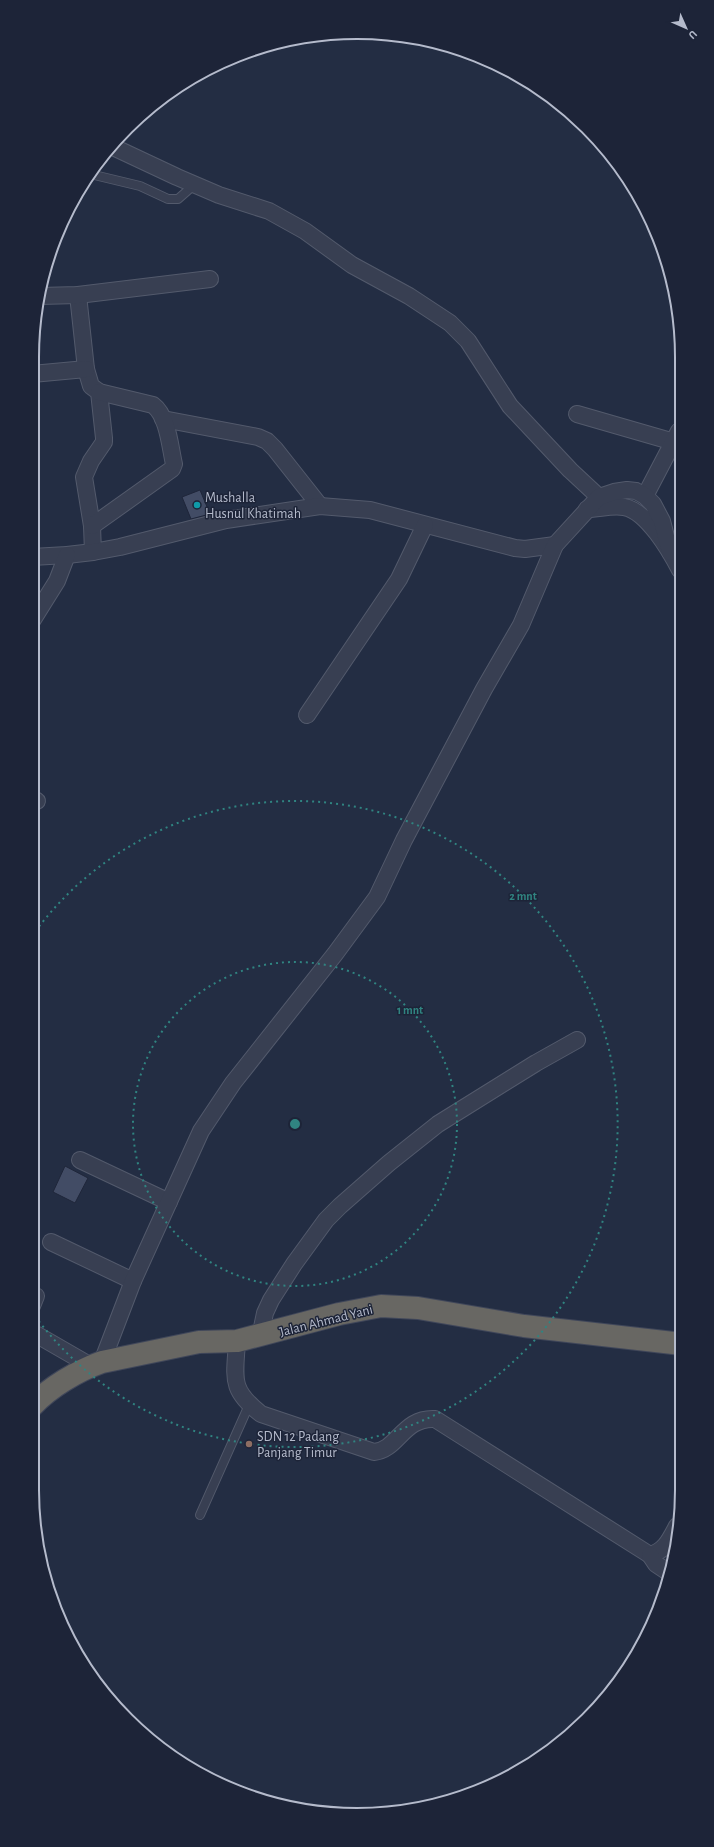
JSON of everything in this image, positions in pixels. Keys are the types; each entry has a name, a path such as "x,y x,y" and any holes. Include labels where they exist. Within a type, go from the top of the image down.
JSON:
{"highway":[{"name":"Jalan Ahmad Yani","path":"39,1400 56,1386 97,1364 198,1342 237,1341 260,1337 339,1314 381,1306 418,1308 524,1326 675,1343"}],"street":[{"path":"117,148 194,184 269,211 305,231 352,265 409,296 450,323 468,341 510,406 570,470 599,497"},
{"path":"45,296 78,295 210,279"},
{"path":"78,295 86,369 91,386 100,392 153,406 159,410 163,419 174,464 172,469 92,526"},
{"path":"39,373 86,369"},
{"path":"93,552 92,526 84,477 91,462 104,442 100,392"},
{"path":"577,414 675,437"},
{"path":"163,419 258,437 267,441 320,506"},
{"path":"645,496 675,441"},
{"path":"39,1335 97,1364 201,1131 233,1083 335,954 377,897 404,840 476,703 521,625 555,545 599,497 614,492 627,490 636,491 645,496 653,504 662,521 670,552"},
{"path":"39,557 93,552 120,547 226,520 320,506 370,510 515,548 526,549 555,545"},
{"path":"587,509 611,506 625,507 642,516 670,552 675,561"},
{"path":"308,715 399,579 425,525"},
{"path":"39,610 57,581 67,555"},
{"path":"260,1337 265,1313 271,1300 294,1264 326,1220 340,1206 389,1163 438,1124 509,1079 577,1040"},
{"path":"80,1160 169,1202"},
{"path":"51,1242 133,1281"},
{"path":"237,1341 235,1380 239,1394 249,1405 261,1414 374,1452 383,1450 414,1422 421,1419 435,1419 650,1555 656,1564 665,1570"},
{"path":"650,1555 658,1553 665,1547 671,1536"}],"lane":[{"path":"96,175 140,186 168,199 178,199 194,184"},
{"path":"200,1515 249,1405"}],"building":[{"name":"Mushalla Husnul Khatimah","path":"200,490 210,514 191,519 182,497"},
{"path":"65,1166 88,1178 75,1203 53,1192"}],"place":[{"name":"Mushalla Husnul Khatimah","path":"197,505"},
{"name":"SDN 12 Padang Panjang Timur","path":"249,1444"}]}
